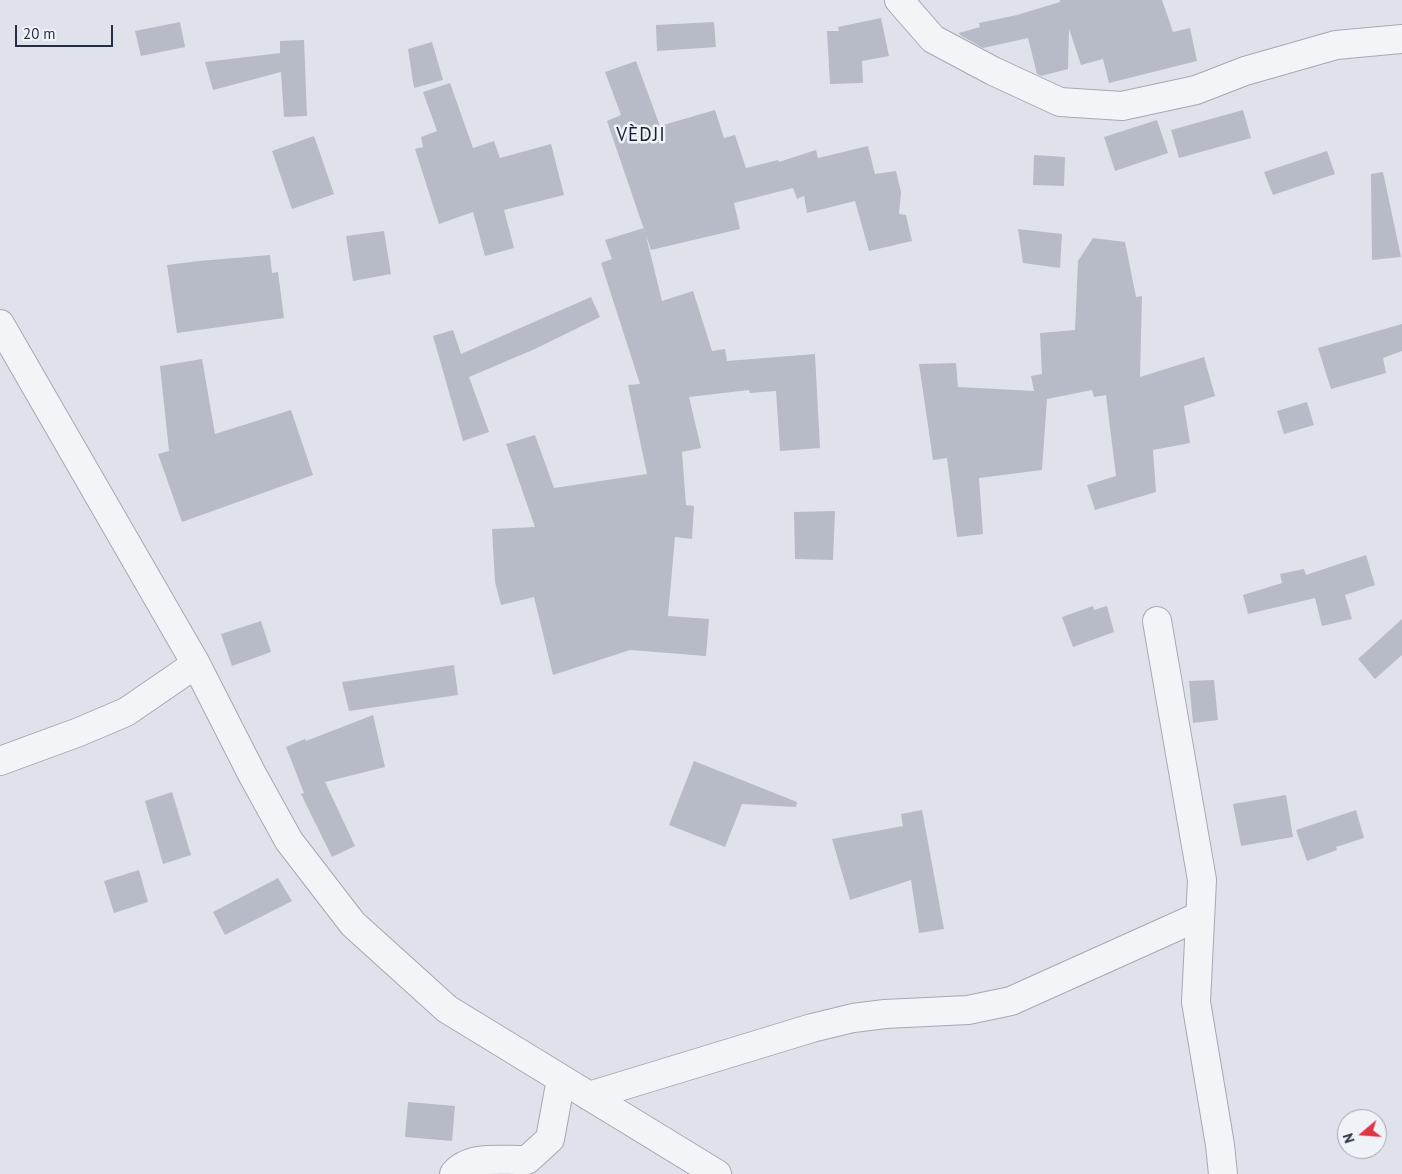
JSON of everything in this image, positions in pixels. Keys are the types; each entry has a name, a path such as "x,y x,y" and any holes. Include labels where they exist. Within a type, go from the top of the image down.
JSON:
{"street":[{"path":"899,0 933,39 994,71 1060,102 1122,106 1196,90 1245,71 1336,45 1402,39"},
{"path":"0,324 196,664 252,774 289,841 353,924 447,1009 717,1174"},
{"path":"1157,621 1202,880 1196,1002 1220,1145 1222,1174"},
{"path":"0,761 79,732 126,712 196,664"},
{"path":"589,1096 803,1031 853,1018 885,1014 968,1010 1011,1001 1200,916"},
{"path":"454,1174 459,1168 481,1160 528,1160 550,1139 562,1079"}],"building":[{"path":"1060,0 1162,0 1173,32 1190,28 1197,61 1109,83 1103,59 1081,65 1069,29 1068,69 1041,76 1037,74 1028,38 983,48 959,33 980,27 979,23 1017,15 1060,2"},
{"path":"881,18 889,56 862,61 863,83 830,84 827,31 839,31 838,27"},
{"path":"180,22 185,47 141,56 135,31"},
{"path":"714,22 716,47 657,51 656,25"},
{"path":"304,40 307,116 284,117 281,72 213,90 205,62 280,53 280,41"},
{"path":"432,42 443,80 414,88 408,49"},
{"path":"636,61 660,126 715,110 724,138 735,135 746,168 778,160 779,162 816,150 818,158 868,146 875,174 896,171 901,192 899,214 906,215 912,241 869,251 855,201 807,213 804,196 797,199 793,188 734,203 740,229 651,250 607,121 621,115 605,72"},
{"path":"450,83 473,148 494,141 500,158 551,144 564,195 504,210 514,248 485,256 473,212 439,224 415,149 423,147 421,137 437,131 423,92"},
{"path":"1243,110 1251,138 1179,158 1171,130"},
{"path":"1157,120 1168,153 1115,171 1104,137"},
{"path":"314,136 334,194 292,209 272,151"},
{"path":"1327,151 1335,174 1273,195 1264,172"},
{"path":"1034,155 1065,157 1064,186 1033,185"},
{"path":"1383,172 1401,257 1372,260 1371,174"},
{"path":"644,228 662,301 693,291 712,351 725,349 727,361 815,354 820,448 780,451 776,391 750,393 749,390 689,397 701,448 682,452 686,505 694,506 692,539 675,537 668,616 709,619 706,656 630,650 553,675 534,597 501,605 495,582 492,529 535,527 506,444 535,435 554,488 647,474 628,385 640,384 601,263 612,259 605,240"},
{"path":"1018,229 1062,234 1060,268 1023,263"},
{"path":"384,231 391,274 353,281 346,236"},
{"path":"1093,238 1125,242 1136,297 1142,296 1140,377 1204,357 1215,396 1184,406 1190,443 1153,450 1156,492 1095,510 1087,485 1116,476 1106,395 1094,397 1092,390 1047,399 1042,470 979,478 983,534 957,537 947,458 933,460 919,364 956,363 958,387 1034,391 1031,376 1042,374 1040,333 1075,330 1078,261"},
{"path":"270,255 272,273 278,272 284,318 177,333 167,265"},
{"path":"591,297 600,317 535,349 469,377 489,432 463,441 433,336 453,330 461,354"},
{"path":"1402,324 1402,351 1383,358 1386,373 1331,389 1318,348"},
{"path":"202,359 215,434 291,410 313,475 182,522 158,454 169,451 160,366"},
{"path":"1307,402 1314,425 1284,434 1277,411"},
{"path":"835,511 833,560 795,559 794,512"},
{"path":"1366,555 1375,585 1345,595 1352,619 1322,626 1315,598 1248,614 1243,595 1282,583 1280,574 1304,569 1306,575"},
{"path":"1093,606 1094,610 1107,606 1114,632 1073,647 1062,617"},
{"path":"1402,619 1402,655 1375,679 1358,659"},
{"path":"261,621 271,652 232,666 221,634"},
{"path":"454,665 458,695 349,711 342,682"},
{"path":"1214,680 1218,720 1193,723 1189,681"},
{"path":"373,715 385,767 325,782 355,846 332,857 301,794 304,793 286,747"},
{"path":"694,761 797,802 796,807 742,804 725,847 669,825"},
{"path":"172,792 191,855 163,864 145,801"},
{"path":"1286,795 1293,837 1241,846 1233,804"},
{"path":"922,810 944,929 919,933 911,880 850,900 832,839 903,826 901,814"},
{"path":"1356,810 1364,838 1336,847 1337,850 1307,861 1296,830"},
{"path":"139,870 148,902 114,913 104,881"},
{"path":"278,878 292,901 225,935 213,912"},
{"path":"408,1102 455,1106 452,1141 405,1137"}],"district":[{"name":"VÈDJI","path":"641,136"}]}
